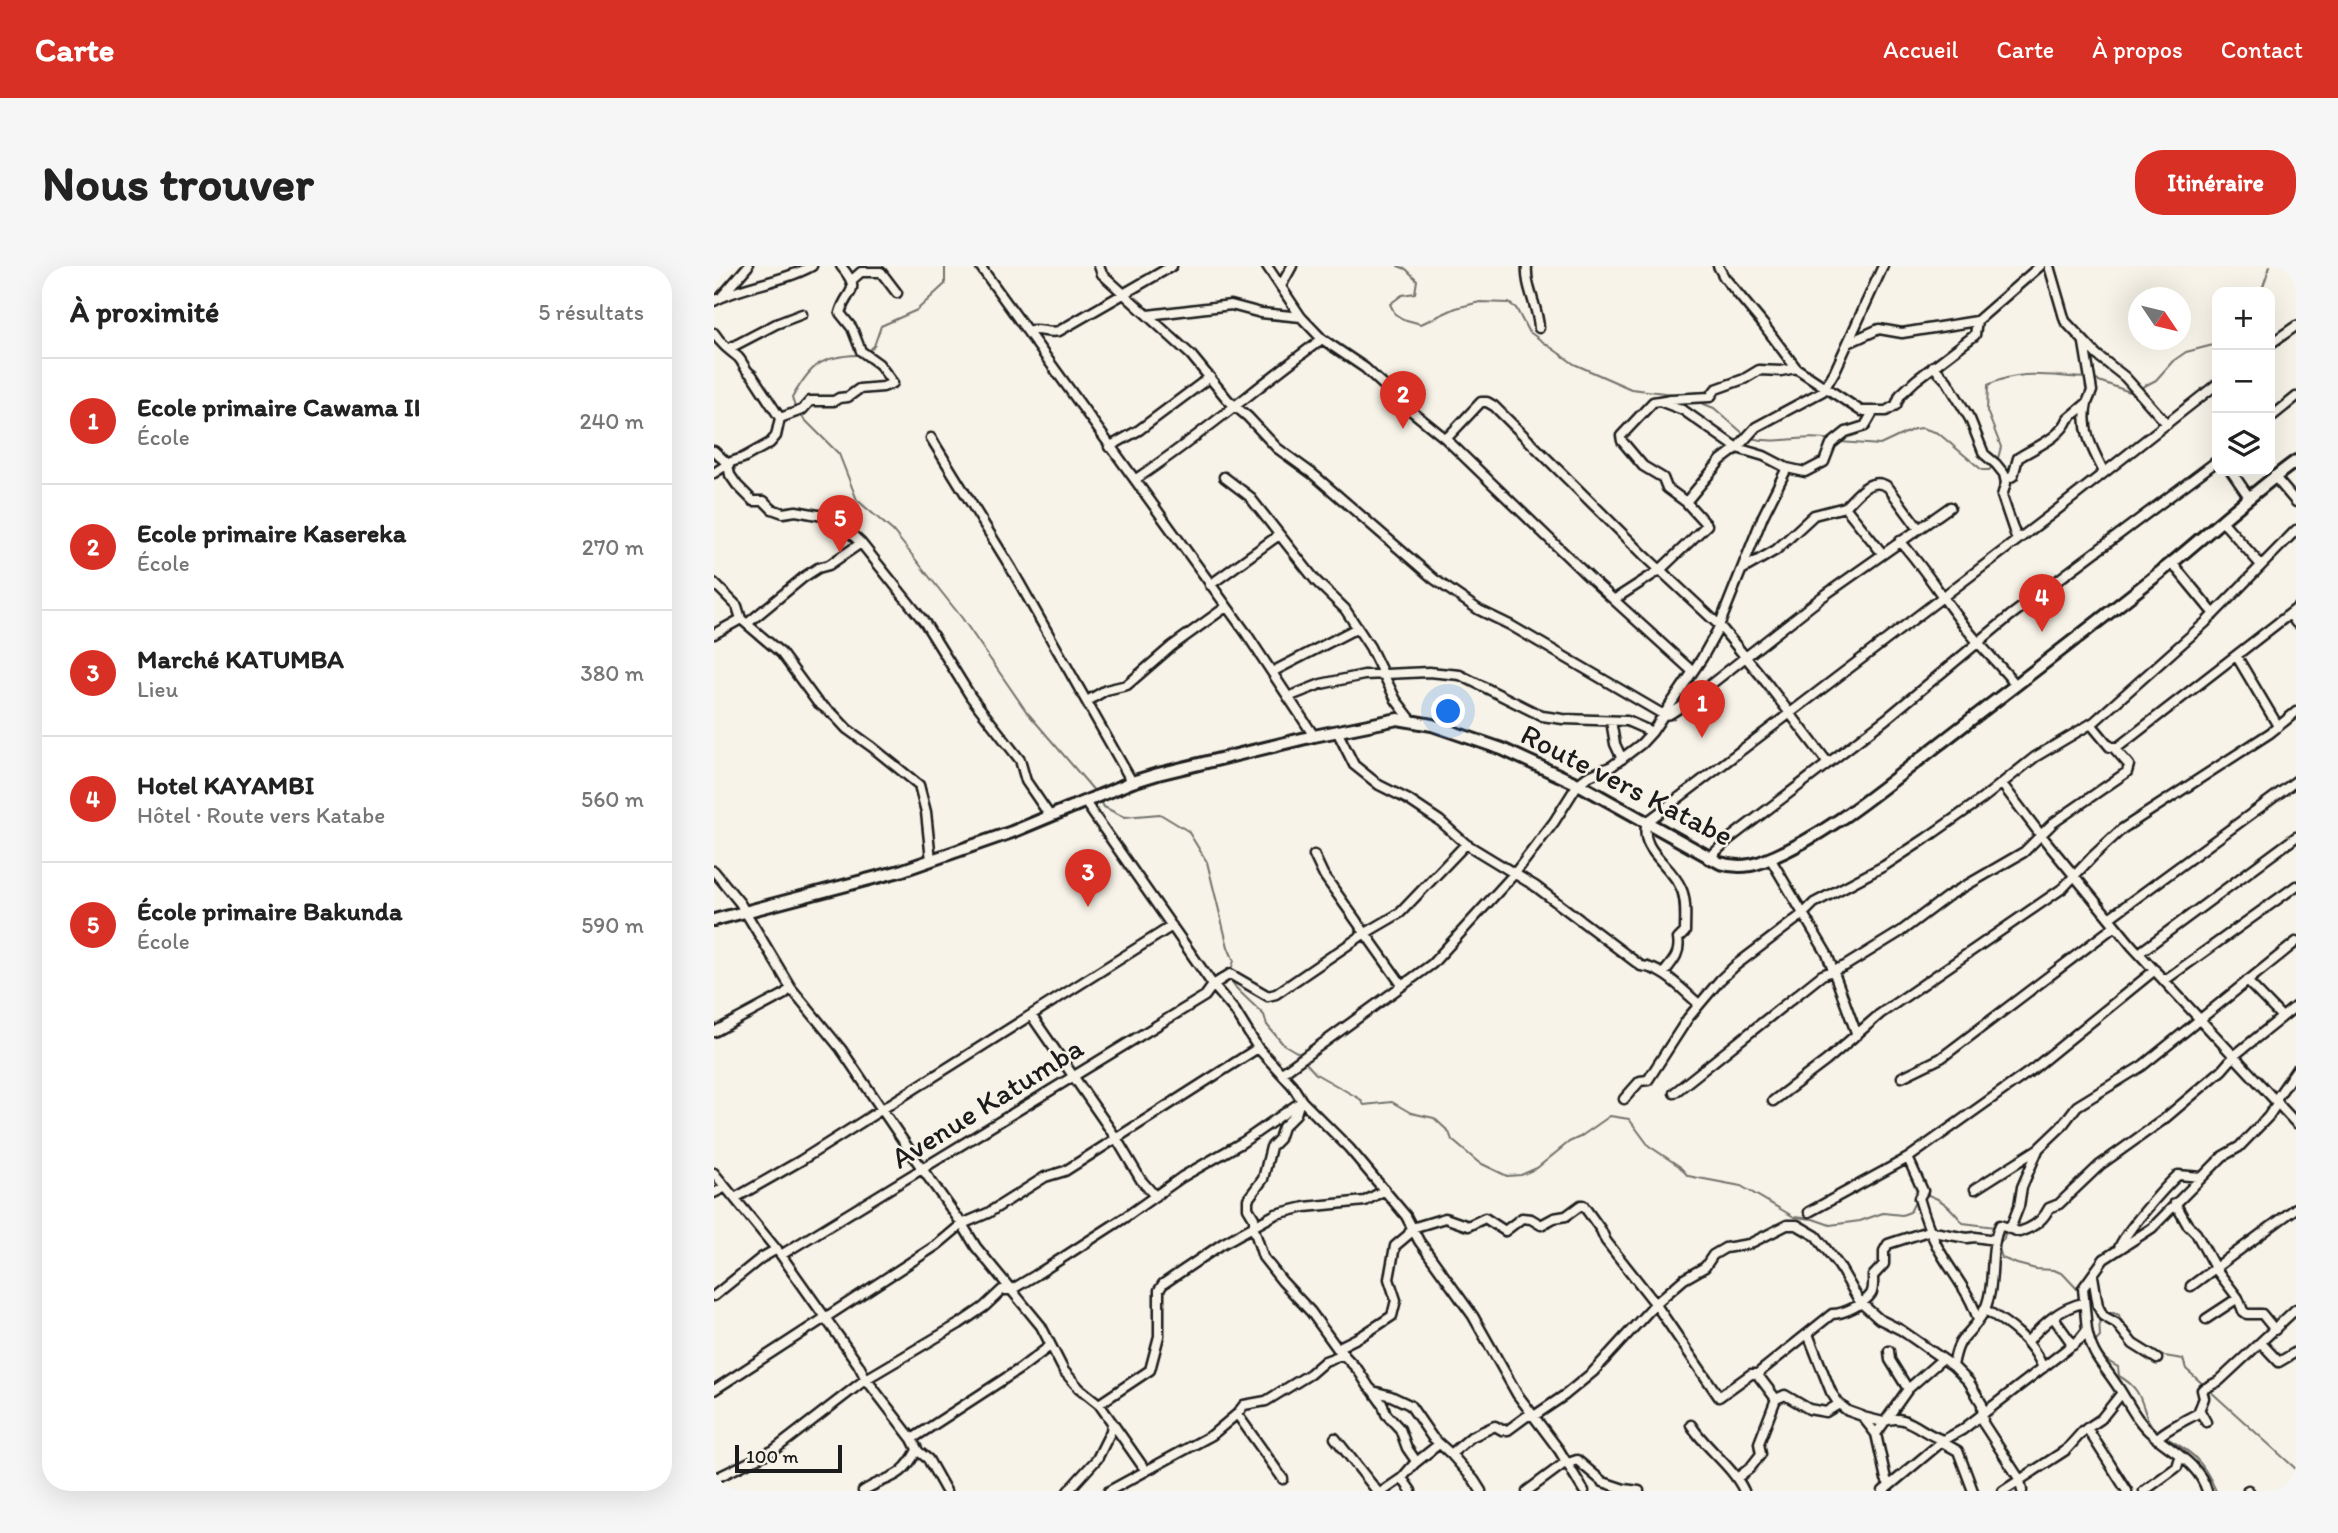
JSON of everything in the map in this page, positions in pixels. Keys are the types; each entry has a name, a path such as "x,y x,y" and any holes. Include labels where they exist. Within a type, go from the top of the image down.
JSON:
{"street":[{"path":"718,299 748,266"},
{"path":"718,299 766,285 812,266"},
{"path":"780,418 802,410 810,401 834,401 840,397 848,397 859,389 893,383 879,364 861,351 852,328 840,313 852,291 852,280 841,266"},
{"path":"980,266 1109,447 1136,479 1272,671 1314,736"},
{"path":"1099,266 1102,274 1191,355 1234,406 1277,448 1314,475 1434,579 1479,610 1510,625 1664,715 1670,715 1687,703 1882,553 1950,507"},
{"path":"1027,331 1059,331 1172,266"},
{"path":"1267,266 1301,317 1322,339 1365,368 1446,439 1491,485 1692,671"},
{"path":"1281,286 1292,266"},
{"path":"1527,266 1526,278 1536,306 1539,328"},
{"path":"1718,266 1796,368 1857,409 1886,411 1896,405 1903,391 1975,335 1976,321"},
{"path":"1686,502 1721,460 1737,449 1756,427 1822,393 1883,266"},
{"path":"1848,343 1879,328 1902,333 1976,321 2039,266"},
{"path":"2049,266 2065,321 2084,343 2116,369 2167,424"},
{"path":"852,280 861,272 881,272 897,293"},
{"path":"1148,315 1231,305 1261,313 1301,317"},
{"path":"728,349 802,314"},
{"path":"2275,341 2296,326"},
{"path":"714,333 730,354 738,358 752,375 780,418"},
{"path":"1136,479 1184,447 1322,339"},
{"path":"2084,343 2093,385 2084,416 2086,435 2104,472"},
{"path":"1933,366 1947,381 1970,419 1984,454 1996,464 2007,480"},
{"path":"1662,402 1671,398 1710,397 1716,389 1759,370 1781,371 1796,368"},
{"path":"1109,447 1139,430 1210,377"},
{"path":"1663,974 1678,954 1678,939 1685,932 1684,894 1678,880 1647,842 1644,831 1647,822 2212,388"},
{"path":"2275,414 2296,397"},
{"path":"1446,439 1481,402 1490,403 1719,625 1828,763"},
{"path":"1615,599 1660,570 1707,526 1686,502 1667,488 1663,478 1643,466 1620,438 1653,402 1662,402 1683,410 1737,449 1805,472 1825,460 1830,444 1846,432 1864,426 1873,412"},
{"path":"2017,540 2002,496 2007,480 2013,476 2018,458 2054,436 2068,419 2087,403"},
{"path":"714,474 773,440 780,418"},
{"path":"930,438 1011,568 1132,782"},
{"path":"714,451 728,464 730,475 741,491 753,501 764,501 772,509 785,513 796,511 830,516 861,543 925,623 971,696 1020,761 1026,781 1049,816"},
{"name":"Route vers Katabe","path":"2275,475 2296,461"},
{"path":"1708,859 1729,839 1921,690 1978,642 2212,465"},
{"path":"1282,1073 1444,953 1515,873 1578,785 1587,777 1622,759 1641,744 1664,715 1719,625 1763,516 1787,468"},
{"path":"714,474 730,475"},
{"path":"2234,476 2249,497"},
{"path":"2274,476 2296,502"},
{"name":"Route vers Katabe","path":"714,920 874,878 931,860 1132,782 1380,722 1412,721 1432,725 1502,749 1578,785 1708,859 1731,866 1747,865 1770,858 1796,845 1863,801 2172,563 2274,476"},
{"path":"1224,477 1249,496 1316,581 1345,609 1370,647 1396,701 1412,721"},
{"path":"1743,569 1770,555 1814,514 1846,507 1873,483 1888,487 1919,529"},
{"path":"1846,507 1882,553"},
{"path":"2222,521 2261,565"},
{"path":"1624,1099 1639,1082 1648,1080 1699,1004 1736,965 1825,896 1875,871 1925,839 2035,757 2091,724 2214,614 2296,530"},
{"path":"1210,585 1279,535"},
{"path":"1900,541 1978,642 2016,685"},
{"path":"714,634 745,621 804,577 818,568 830,565 861,543"},
{"path":"2172,563 2214,614"},
{"path":"714,583 737,606 745,621 781,653 817,702 919,785 926,812 931,860"},
{"path":"1087,701 1106,690 1127,685 1172,646 1226,607"},
{"path":"2114,748 2293,612 2296,623"},
{"path":"1272,671 1357,628"},
{"path":"2237,657 2278,726"},
{"path":"1288,697 1321,684 1381,673 1429,672 1460,675 1542,716 1633,723 1651,732"},
{"path":"1773,1101 1880,1014 2026,916 2074,877 2122,829 2296,712"},
{"path":"1611,720 1615,744 1622,759"},
{"path":"1674,1093 1822,975 1845,966 1907,927 1941,900 2024,852 2040,834 2127,772 2129,765 2091,724"},
{"path":"1337,731 1354,765 1379,785 1407,799 1440,821 1466,844 1515,873 1641,966 1650,967 1663,974 1699,1004"},
{"path":"1902,1077 1941,1058 2296,781"},
{"path":"2002,784 2112,922 2296,1123"},
{"path":"1088,800 1258,1048 1282,1073 1301,1103 1349,1148 1406,1216 1419,1241 1473,1316 1517,1394 1584,1491"},
{"path":"2139,953 2296,837"},
{"path":"1213,985 1233,974 1268,996 1276,994 1410,905 1466,844"},
{"path":"1314,855 1318,867 1402,985"},
{"path":"1770,858 1827,954 1857,1035"},
{"path":"714,871 734,895 791,988 841,1049 976,1247 1041,1326 1063,1371 1098,1404 1146,1472"},
{"path":"2165,979 2296,886"},
{"path":"735,1198 800,1161 1172,926"},
{"path":"1975,1189 2038,1149 2077,1106 2142,1066 2296,942"},
{"path":"1809,1212 1908,1158 2033,1069 2155,970"},
{"path":"2247,981 2282,1017"},
{"name":"Avenue Katumba","path":"714,1296 761,1258 779,1252 923,1170 1205,996 1213,985"},
{"path":"714,1032 783,995 791,988"},
{"path":"1953,1366 1959,1342 1984,1309 1994,1267 1992,1250 2000,1225 2020,1232 2038,1223 2046,1216 2049,1208 2059,1204 2100,1165 2163,1120 2222,1070 2235,1055 2296,1006"},
{"path":"1031,1015 1116,1138 1141,1180 1155,1196"},
{"path":"714,1390 937,1245 962,1224 988,1213 1045,1177 1065,1171 1212,1080 1258,1048"},
{"path":"2207,1491 2197,1470 2168,1449 2163,1440 2144,1426 2096,1359 2087,1330 2083,1288 2102,1261 2150,1229 2223,1156 2239,1146 2268,1117 2296,1070"},
{"path":"714,1479 774,1450 866,1379 959,1324 984,1307 1002,1290 1011,1290 1182,1177 1243,1142 1301,1103"},
{"path":"1301,1103 1296,1114 1283,1127 1279,1139 1271,1147 1263,1179 1248,1199 1248,1208 1254,1218 1263,1257 1358,1370 1383,1405 1386,1414 1400,1429 1407,1448 1416,1461"},
{"path":"2010,1228 2020,1206 2022,1187 2038,1149"},
{"path":"1908,1158 1923,1191 1919,1198 1927,1224 1937,1247 1974,1305 1978,1320"},
{"path":"714,1173 779,1252 866,1379 912,1439 917,1450 928,1459 946,1491"},
{"path":"2119,1248 2122,1240 2145,1211 2177,1176 2181,1174 2201,1177"},
{"path":"714,1193 724,1188"},
{"path":"1098,1404 1150,1370 1158,1339 1161,1285 1254,1226 1284,1211 1365,1201 1385,1190"},
{"path":"2175,1203 2187,1224 2196,1233 2215,1268 2238,1298 2245,1313 2262,1314 2275,1330"},
{"path":"1109,1491 1212,1435 1237,1415 1244,1405 1266,1401 1310,1374 1392,1316 1395,1294 1389,1279 1394,1249 1412,1228 1445,1218 1472,1225 1485,1218 1505,1231 1522,1218 1531,1219 1541,1225 1554,1218 1566,1216 1582,1205 1719,1397 1751,1374 1757,1374 1832,1314 1843,1312 1871,1294 1873,1276 1884,1264 1884,1251 1888,1244 1905,1237 1932,1232 1994,1240"},
{"path":"2191,1286 2296,1208"},
{"path":"1451,1454 1471,1437 1494,1426 1508,1430 1527,1416 1534,1416 1593,1372 1655,1304 1684,1279 1702,1269 1713,1255 1722,1250 1749,1244 1789,1224 1800,1226 1816,1236 1839,1266 1860,1302 1880,1320 1897,1327 1953,1366 1974,1389 1982,1406 1981,1413 1987,1430 2020,1480 2022,1491"},
{"path":"2093,1276 2098,1306 2103,1315 2116,1323 2133,1344 2157,1359"},
{"path":"2206,1319 2238,1298"},
{"path":"2028,1341 2053,1317 2073,1305 2084,1303"},
{"path":"1984,1309 2006,1321 2028,1341 2043,1367"},
{"path":"2157,1438 2159,1434 2200,1411 2204,1398 2202,1390 2219,1381 2296,1309"},
{"path":"2053,1317 2073,1345"},
{"path":"1886,1488 1943,1441 1962,1430 2073,1345 2087,1330"},
{"path":"1808,1334 1830,1391 1839,1404 1848,1411 1883,1422 1892,1419 1916,1424 1943,1441 1958,1451 1973,1491"},
{"path":"2261,1343 2279,1362 2296,1352"},
{"path":"912,1439 1051,1346"},
{"path":"1889,1351 1890,1360 1909,1388"},
{"path":"1876,1434 1909,1388 1942,1359"},
{"path":"1757,1374 1776,1399"},
{"path":"1373,1391 1410,1405 1439,1444 1475,1480 1480,1491"},
{"path":"2003,1491 2066,1450 2101,1419 2121,1394"},
{"path":"1737,1478 1750,1468 1760,1455 1759,1443 1776,1399 1785,1395 1809,1409 1826,1412 1839,1404"},
{"path":"2200,1411 2206,1422"},
{"path":"1237,1415 1283,1479"},
{"path":"1862,1416 1876,1434 1885,1465 1886,1488"},
{"path":"1068,1491 1097,1459 1111,1431 1112,1422"},
{"path":"1691,1425 1700,1441 1737,1478 1744,1491"},
{"path":"2087,1429 2127,1491"},
{"path":"1335,1438 1377,1491"},
{"path":"1383,1491 1402,1478 1416,1461 1439,1444"},
{"path":"863,1491 879,1480 894,1477 907,1467 917,1450"},
{"path":"2144,1491 2176,1467 2180,1457"},
{"path":"1527,1491 1567,1464 1578,1460 1604,1482 1639,1491"},
{"path":"1402,1478 1411,1491"}],"waterway":[{"path":"867,352 874,346 881,326 917,310 945,284 945,266"},
{"path":"1398,266 1406,269 1417,280 1415,293 1402,295 1390,304 1395,314 1403,319 1421,324 1456,308 1480,302 1509,303 1516,308 1528,331 1574,364 1631,389 1681,395"},
{"path":"2263,287 2270,266"},
{"path":"2139,389 2156,380 2173,361 2186,352 2212,345"},
{"path":"795,407 792,398 805,378 818,365 834,358 858,355"},
{"path":"1997,462 2001,447 1987,411 1988,385 2025,375 2088,378"},
{"path":"2093,379 2134,391"},
{"path":"1696,401 1714,408 1745,435"},
{"path":"800,415 839,454 857,500 893,531 962,618 1026,711 1096,793"},
{"path":"1840,442 1880,445 1922,428 1938,433 1982,470 1989,470 1993,466"},
{"path":"1750,438 1831,440"},
{"path":"1101,801 1104,807 1124,817 1160,814 1188,831 1207,862 1228,947 1234,961 1230,972"},
{"path":"1229,978 1264,1015 1267,1025 1283,1044 1300,1054"},
{"path":"1305,1062 1316,1074 1360,1099 1364,1105 1392,1102 1411,1113 1434,1118 1449,1132 1452,1140 1478,1162 1507,1176 1521,1175 1537,1168 1569,1142 1610,1116 1629,1119 1649,1146 1679,1166 1688,1176 1741,1186 1794,1217 1813,1219 1830,1225 1860,1221 1883,1213 1902,1215 1910,1212 1915,1202"},
{"path":"1925,1194 1947,1205 1963,1223 1995,1227"},
{"path":"2003,1230 2004,1239 1998,1245 2002,1258 2036,1269 2054,1270 2063,1274 2079,1291"},
{"path":"2087,1294 2094,1304"},
{"path":"2106,1313 2119,1315 2134,1339"},
{"path":"2099,1316 2100,1337 2095,1342 2099,1351 2118,1367 2119,1376 2135,1389 2147,1418 2158,1433"},
{"path":"2158,1355 2183,1359 2186,1369 2205,1386"},
{"path":"2209,1390 2296,1469"},
{"path":"2163,1436 2196,1458 2216,1491"}],"place":[{"name":"Ecole primaire Kasereka","path":"1403,429"},
{"name":"École primaire Bakunda","path":"840,553"},
{"name":"Hotel KAYAMBI","path":"2042,632"},
{"name":"Ecole primaire Cawama II","path":"1702,738"},
{"name":"Marché KATUMBA","path":"1088,907"}]}
